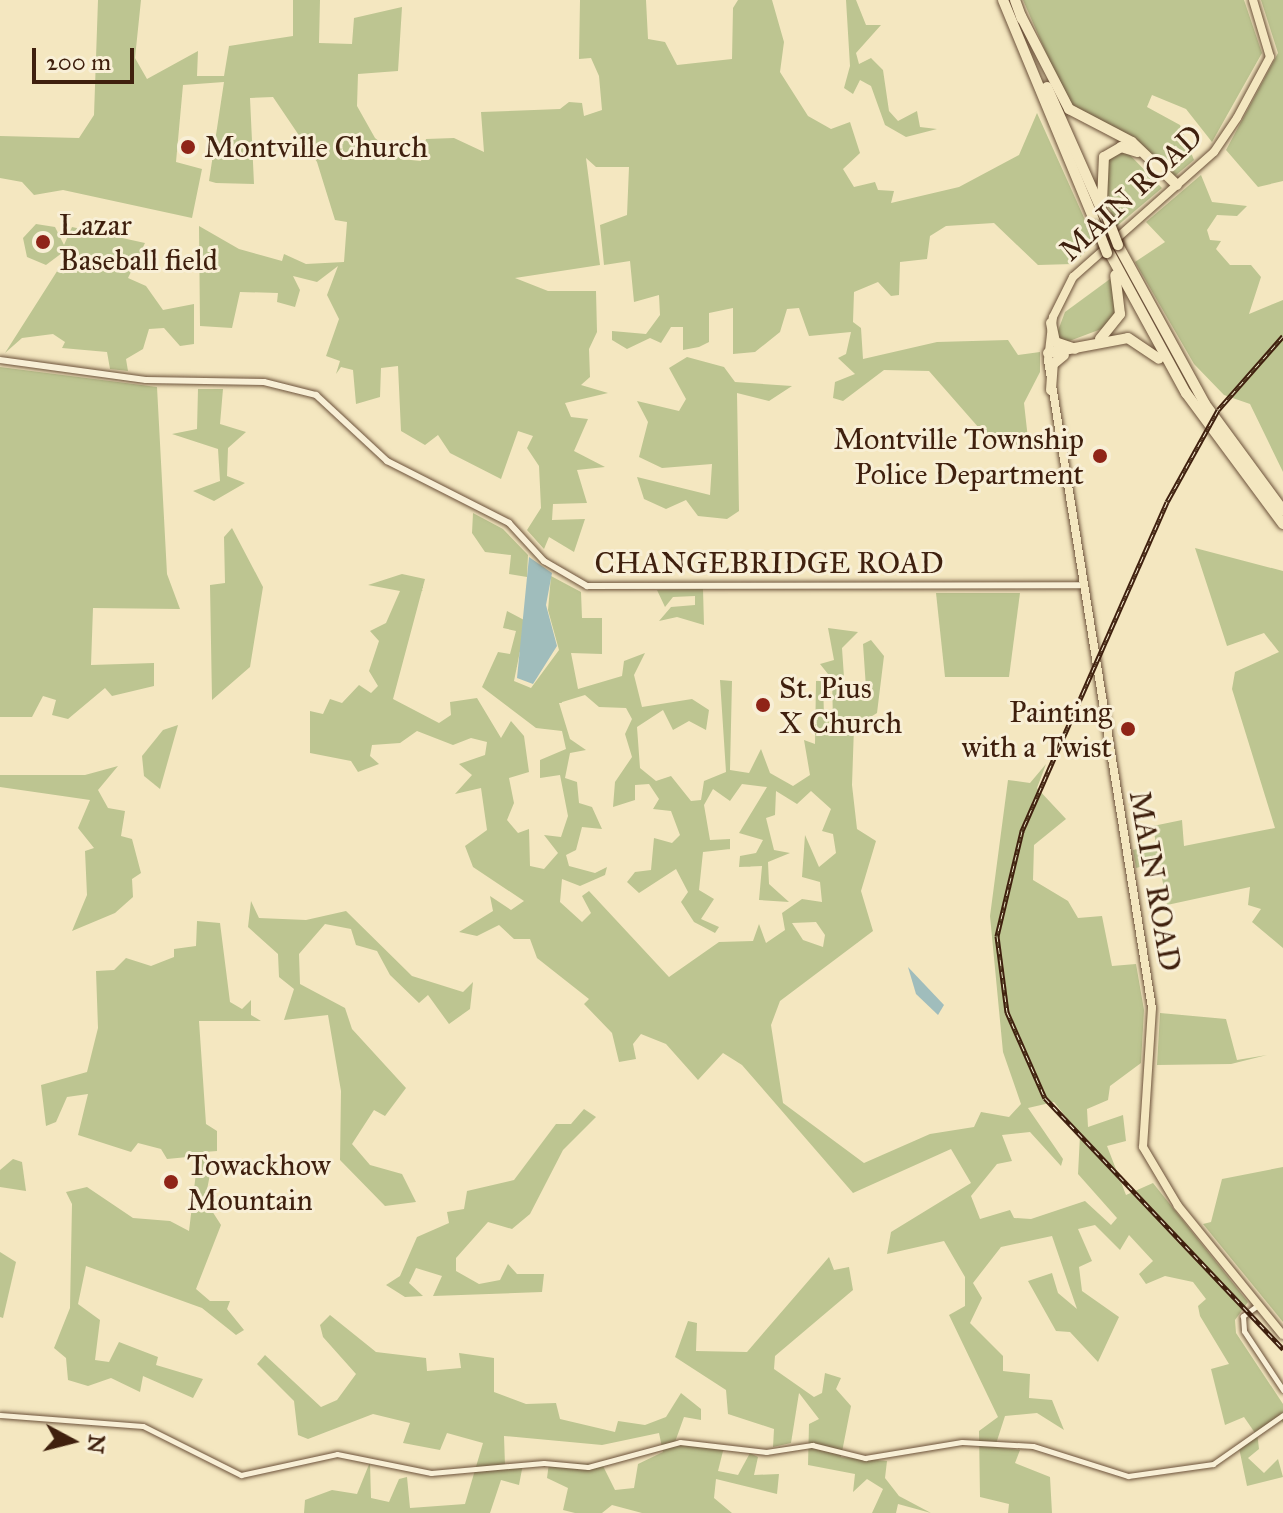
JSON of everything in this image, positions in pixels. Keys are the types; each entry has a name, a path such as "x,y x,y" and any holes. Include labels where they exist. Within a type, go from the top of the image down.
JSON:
{"highway":[{"path":"1003,0 1104,222"},
{"path":"1015,0 1104,222"},
{"path":"1021,16 1069,109 1132,142 1175,187"},
{"path":"1051,390 1054,362 1070,351 1103,337 1118,319 1120,294 1104,222 1099,176 1114,149 1134,150 1175,187"},
{"path":"1111,250 1197,410"},
{"path":"1111,250 1199,396 1283,510"},
{"path":"1051,323 1055,342 1070,351"},
{"path":"1048,351 1070,351 1114,338 1140,342 1197,410 1283,524"}],"main road":[{"name":"MAIN ROAD","path":"1253,0 1268,63 1226,138 1175,187 1079,269 1051,323 1048,351 1080,585 1152,1008 1143,1147 1178,1206 1283,1335"},
{"name":"CHANGEBRIDGE ROAD","path":"0,360 146,380 264,382 316,395 387,461 501,518 544,561 587,586 1080,585"}],"street":[{"path":"1259,1304 1243,1316 1244,1331 1283,1390"},
{"path":"0,1415 143,1426 241,1475 337,1454 431,1473 544,1463 581,1467 680,1442 766,1452 819,1446 865,1458 956,1442 1024,1445 1128,1476 1213,1464 1283,1415"}],"green space":[{"path":"98,0 141,0 135,58 147,79 198,51 197,76 224,76 229,46 293,36 293,0 320,0 319,43 352,44 354,18 402,7 398,71 358,74 357,106 375,138 401,159 421,161 426,139 454,138 484,152 481,112 560,109 569,102 582,103 584,116 602,110 599,76 591,58 579,59 580,0 646,0 648,39 665,42 677,65 732,59 733,8 738,0 772,0 784,42 780,72 808,116 831,129 850,122 860,153 843,169 854,187 875,182 878,190 894,191 891,203 959,187 1019,155 1037,113 1095,242 1073,264 1038,265 994,223 946,226 930,236 927,259 900,262 899,295 891,296 878,282 854,292 853,322 861,328 863,359 937,342 1008,340 1018,355 1040,352 1040,372 1024,403 1029,448 986,436 929,371 884,370 843,401 833,398 835,382 855,374 838,358 846,354 851,332 809,336 799,308 787,309 780,332 755,352 733,354 733,308 709,313 709,342 699,347 683,350 683,327 671,327 661,343 650,338 627,349 612,340 612,331 646,334 660,315 659,295 634,302 630,261 604,265 600,225 627,215 629,167 596,167 586,158 600,265 515,278 548,291 596,291 597,332 589,349 590,377 581,385 608,393 565,403 571,417 588,419 574,451 605,467 577,470 587,503 553,504 552,520 585,519 574,552 549,537 544,549 527,530 541,508 539,466 527,448 533,436 518,431 501,479 450,453 438,435 425,445 401,431 398,366 381,368 380,397 356,404 353,370 341,367 336,374 340,361 326,356 339,319 327,295 338,266 317,282 293,276 300,290 295,307 277,302 278,293 240,292 232,328 200,326 199,226 239,249 282,261 284,254 306,264 344,262 347,222 335,220 317,162 273,97 250,98 254,184 216,183 209,181 224,82 183,85 176,162 202,169 192,218 63,190 34,195 22,182 0,178 0,136 79,138 94,115"},
{"path":"846,0 856,0 866,25 881,25 856,53 859,64 871,58 883,70 889,111 898,121 917,111 920,127 937,129 906,137 885,125 871,86 860,80 853,94 844,88 850,66"},
{"path":"1023,0 1244,0 1262,53 1212,142 1186,109 1152,95 1147,107 1180,125 1194,160 1175,176 1139,143 1068,103"},
{"path":"1261,0 1283,0 1283,181 1258,187 1226,150 1278,53"},
{"path":"1126,151 1162,188 1117,226 1103,195 1108,157"},
{"path":"1201,175 1212,202 1247,206 1237,216 1217,215 1207,230 1210,240 1221,241 1216,249 1230,265 1251,265 1261,277 1249,314 1283,300 1283,472 1250,404 1224,395 1194,364 1135,262 1165,242 1146,222"},
{"path":"36,224 55,227 64,245 72,227 145,243 128,278 146,286 163,310 194,304 194,344 180,346 164,328 149,329 143,349 126,359 128,371 110,369 107,352 62,348 65,342 53,334 22,338 5,353 61,265 62,253 46,265 27,257 23,238"},
{"path":"1110,279 1119,303 1112,325 1064,343 1056,336 1065,312"},
{"path":"687,357 724,367 735,382 792,386 769,401 737,393 739,511 727,519 698,516 686,500 666,509 644,499 637,477 710,495 712,464 662,468 639,457 648,422 637,401 679,411 686,399 669,368"},
{"path":"0,367 157,387 167,574 180,609 93,608 91,665 154,663 154,686 112,696 105,688 68,719 52,715 56,700 43,696 32,717 0,717"},
{"path":"198,389 223,389 220,424 246,432 228,448 227,476 245,483 214,501 193,491 220,481 218,449 172,434 197,429"},
{"path":"473,513 503,529 528,555 527,577 509,574 511,555 485,552 472,533"},
{"path":"232,528 263,587 250,667 212,700 210,585 225,583 224,537"},
{"path":"1195,548 1283,571 1283,948 1252,922 1261,909 1248,905 1250,887 1167,905 1159,862 1136,868 1133,850 1156,844 1153,826 1182,820 1184,846 1275,828 1232,689 1235,672 1279,652 1264,633 1227,646"},
{"path":"402,574 425,579 393,699 439,723 451,715 450,702 477,698 501,738 511,721 524,736 529,772 509,778 514,803 507,820 518,833 529,829 530,866 544,869 558,853 544,835 561,837 568,816 560,775 540,778 540,760 566,749 562,731 536,728 482,687 498,652 510,654 516,631 503,628 507,611 526,621 514,681 531,688 559,650 548,610 551,576 581,592 582,618 602,618 602,654 571,653 578,689 622,676 624,661 645,653 634,675 642,707 692,699 709,710 706,730 689,721 673,730 663,710 637,727 640,768 656,781 671,776 691,801 701,800 704,781 726,772 720,680 732,681 730,770 749,773 761,749 770,773 793,786 810,775 804,740 815,744 816,681 823,681 824,716 833,721 832,679 820,664 834,660 828,628 858,632 842,648 845,692 866,688 863,644 871,640 884,656 877,713 854,727 852,785 857,829 876,841 861,891 873,931 780,1001 771,1025 783,1103 864,1163 930,1134 974,1127 981,1112 1009,1117 1021,1104 1003,1052 990,916 1008,780 1030,783 1046,764 1037,788 1066,819 1034,845 1033,880 1068,901 1078,918 1102,916 1112,966 1136,964 1144,1010 1141,1063 1110,1086 1108,1100 1087,1109 1088,1127 1123,1115 1126,1141 1107,1146 1126,1195 1153,1183 1248,1302 1235,1320 1236,1333 1283,1404 1283,1423 1279,1417 1257,1432 1259,1449 1248,1458 1264,1473 1278,1459 1283,1477 1247,1486 1239,1448 1255,1433 1244,1417 1225,1425 1211,1369 1229,1364 1200,1316 1198,1306 1206,1299 1193,1282 1165,1276 1146,1284 1139,1274 1153,1261 1129,1235 1120,1250 1095,1225 1078,1229 1092,1261 1079,1267 1082,1291 1119,1317 1098,1362 1070,1332 1056,1331 1028,1281 1052,1273 1058,1293 1077,1309 1052,1236 1001,1247 973,1283 982,1298 970,1323 1003,1356 1003,1371 1030,1374 1029,1398 1052,1400 1064,1430 1037,1413 1005,1416 995,1447 1020,1450 1015,1463 1050,1477 1052,1513 1008,1513 1009,1504 980,1497 979,1431 998,1417 949,1315 965,1306 965,1277 944,1241 887,1254 891,1232 971,1183 951,1149 853,1193 742,1065 723,1053 698,1080 666,1044 641,1034 633,1044 636,1059 619,1062 612,1033 584,1004 589,999 537,958 530,939 514,939 499,925 477,936 459,932 493,911 490,896 511,910 524,901 473,867 465,846 487,830 481,788 455,794 472,775 459,764 485,755 487,742 471,738 453,745 417,731 400,743 372,745 370,756 379,764 358,772 351,761 310,753 310,711 323,714 330,699 342,703 359,685 371,693 378,686 369,671 379,641 370,631 386,623 400,591 368,585","holes":["585,695 599,707 626,708 632,719 625,734 632,757 615,782 613,807 635,800 635,785 649,784 659,799 653,809 671,811 680,835 672,843 654,838 651,870 635,872 627,882 639,893 676,869 688,892 681,902 694,922 715,933 719,927 701,919 714,899 699,890 703,852 730,849 730,839 710,840 704,805 713,789 730,801 742,784 767,787 739,833 763,840 756,853 740,856 739,867 762,866 759,900 789,902 769,884 768,862 790,853 774,850 766,818 775,815 776,791 797,804 811,791 831,809 822,831 833,834 836,853 819,867 805,835 802,877 820,882 822,902 802,899 782,913 785,930 766,943 759,924 753,941 719,942 669,977 589,891 582,896 591,913 582,922 560,902 562,879 580,886 605,875 607,867 595,873 569,866 566,855 576,850 582,827 602,829 592,807 579,803 577,782 565,778 570,753 586,750 570,739 559,703","816,922 825,935 823,947 803,940 792,923","1054,1102 1080,1135 1078,1174 1117,1218 1111,1225 1085,1201 1031,1219 1014,1218 1010,1210 980,1219 971,1196 997,1164 1012,1161 1002,1135 1030,1132 1061,1166 1063,1159 1028,1108"]},
{"path":"703,589 704,625 677,617 659,621 671,607 695,605 695,596 673,597 665,607 657,590"},
{"path":"936,593 1020,593 1009,677 945,677"},
{"path":"178,725 160,789 144,776 142,756 163,730"},
{"path":"118,766 98,790 108,808 125,811 121,836 132,839 141,873 132,879 133,897 115,913 72,931 87,895 85,851 94,848 78,828 90,800 0,787 0,775 85,775"},
{"path":"251,901 259,918 306,920 346,911 412,976 463,992 473,982 470,1009 449,1024 428,995 419,1003 390,975 377,951 356,945 351,929 325,924 299,954 300,984 345,1008 352,1029 406,1088 385,1116 374,1110 352,1144 370,1165 402,1174 416,1202 385,1206 340,1160 341,1091 328,1015 284,1020 294,989 279,977 278,954 248,927"},
{"path":"197,921 220,923 230,1002 242,1009 251,1000 251,1015 261,1021 199,1021 206,1124 217,1131 217,1151 204,1152 212,1164 205,1200 221,1225 196,1289 210,1301 230,1301 227,1309 244,1330 236,1335 202,1308 86,1266 78,1304 100,1320 95,1360 109,1362 119,1342 158,1357 156,1365 203,1379 193,1398 143,1376 140,1392 111,1378 88,1386 68,1380 66,1358 54,1348 70,1308 72,1204 66,1192 87,1187 133,1218 170,1221 189,1231 198,1156 167,1159 161,1149 138,1143 131,1152 78,1135 88,1094 67,1097 56,1122 46,1126 41,1085 87,1072 98,1028 96,971 114,970 126,958 151,966 174,957 174,949 196,946"},
{"path":"1160,1013 1226,1019 1237,1060 1267,1055 1231,1064 1157,1065"},
{"path":"584,1109 596,1117 563,1150 530,1214 512,1229 488,1222 456,1258 456,1271 479,1284 500,1280 508,1264 517,1274 544,1274 542,1292 433,1296 442,1276 416,1268 409,1283 423,1296 405,1297 386,1285 400,1276 417,1237 449,1223 447,1212 464,1209 467,1191 514,1180 556,1124 571,1124"},
{"path":"13,1159 22,1162 26,1191 0,1187 0,1170"},
{"path":"1283,1167 1283,1322 1203,1224 1211,1222 1222,1179"},
{"path":"0,1252 16,1262 3,1318 0,1317"},
{"path":"829,1257 834,1270 849,1267 853,1290 775,1356 774,1369 814,1397 822,1393 825,1373 841,1378 836,1389 851,1406 841,1457 887,1461 885,1478 899,1496 931,1513 898,1504 896,1513 872,1513 883,1489 867,1479 853,1492 855,1474 808,1465 809,1424 819,1419 799,1393 791,1443 773,1447 774,1429 728,1414 726,1390 675,1357 688,1321 697,1323 696,1351 747,1352"},
{"path":"330,1315 376,1352 426,1358 427,1371 461,1368 459,1353 494,1358 494,1392 526,1404 556,1403 560,1419 615,1432 618,1421 645,1425 666,1417 681,1393 701,1409 701,1420 684,1417 675,1442 724,1447 718,1471 738,1475 750,1453 758,1457 754,1475 779,1474 777,1494 716,1479 714,1498 732,1513 642,1513 612,1505 602,1513 575,1513 563,1510 568,1488 547,1478 549,1463 602,1464 615,1490 634,1488 638,1464 663,1452 659,1433 602,1445 504,1436 505,1465 523,1464 519,1485 501,1480 490,1513 304,1513 305,1500 332,1490 357,1494 370,1462 371,1498 389,1502 399,1479 407,1477 410,1508 465,1504 483,1443 447,1433 440,1450 403,1443 410,1423 373,1414 308,1439 298,1435 294,1401 257,1364 265,1355 321,1407 337,1400 356,1374 323,1337 320,1325"}],"water":[{"path":"529,557 552,573 546,605 557,646 533,684 517,678"},
{"path":"908,967 944,1005 938,1015 916,994"}],"railway":[{"path":"1283,336 1218,410 1167,502 1022,831 997,936 1007,1012 1045,1098 1283,1349"}],"place":[{"name":"Montville Church","path":"188,147"},
{"name":"Lazar Baseball field","path":"43,242"},
{"name":"Montville Township Police Department","path":"1100,456"},
{"name":"St. Pius X Church","path":"763,705"},
{"name":"Painting with a Twist","path":"1128,729"},
{"name":"Towackhow Mountain","path":"171,1182"}]}
